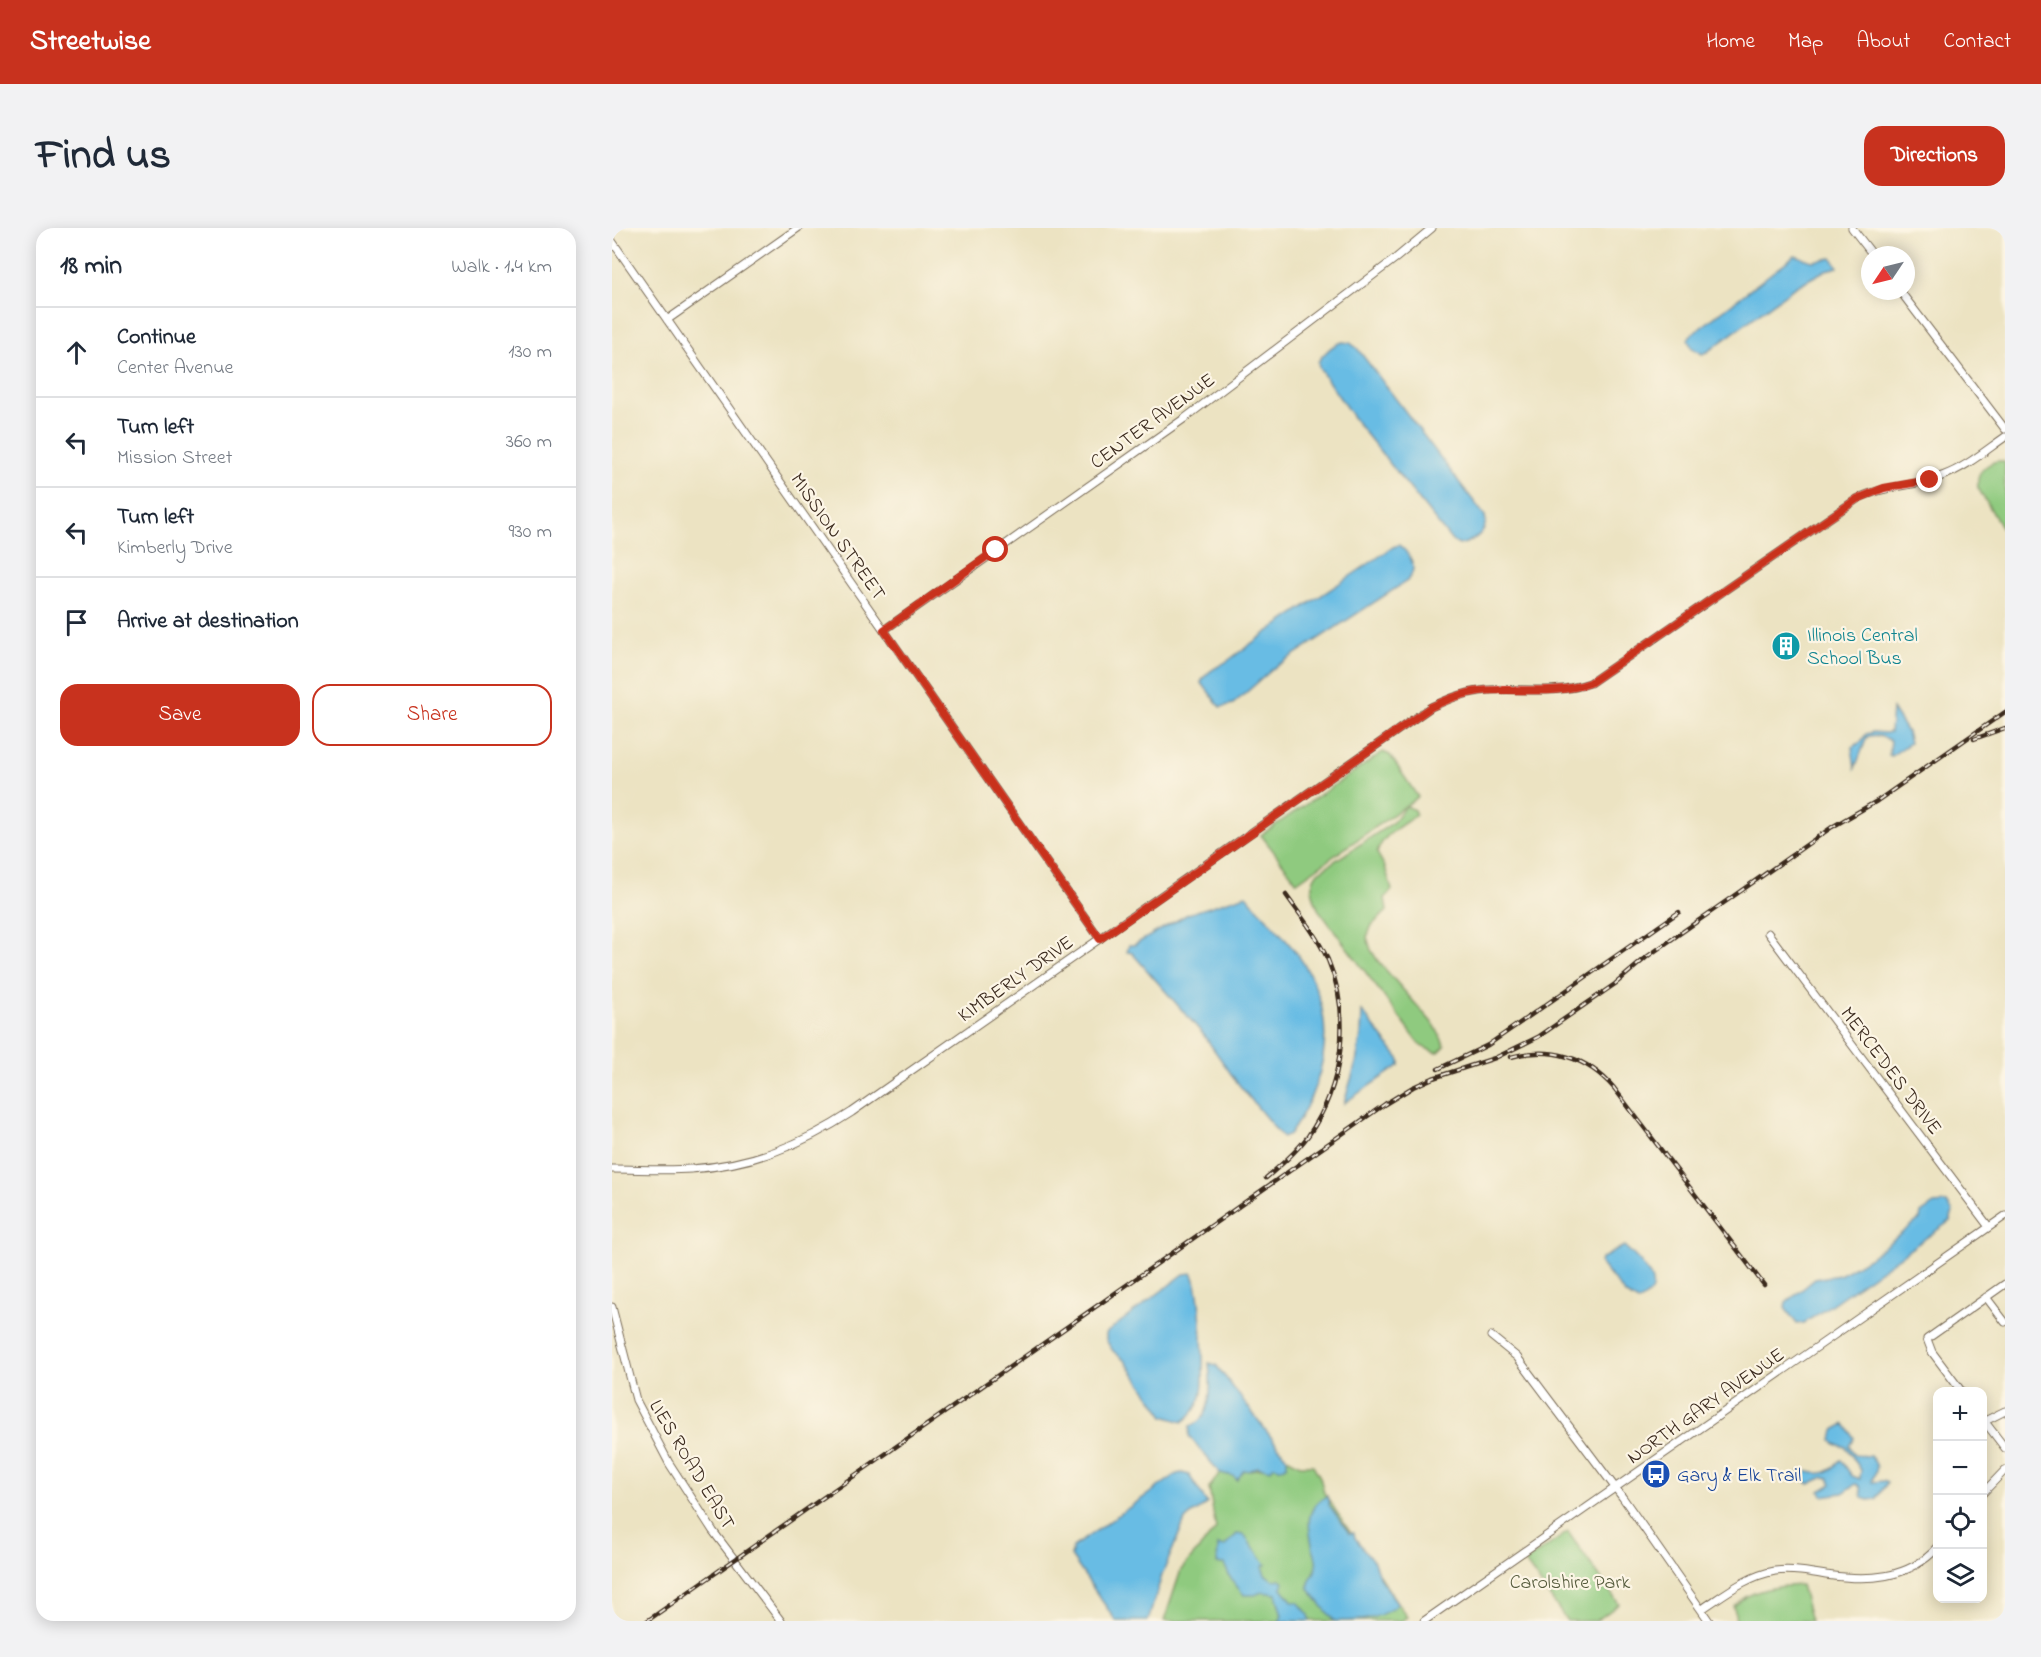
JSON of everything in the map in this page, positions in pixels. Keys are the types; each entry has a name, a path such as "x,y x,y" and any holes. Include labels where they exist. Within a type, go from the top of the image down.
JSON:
{"street":[{"path":"667,320 798,228"},
{"name":"CENTER AVENUE","path":"884,630 1185,418 1396,258 1432,228"},
{"path":"1852,228 1866,246"},
{"name":"MISSION STREET","path":"612,241 1100,939"},
{"path":"1907,300 2005,429"},
{"name":"KIMBERLY DRIVE","path":"612,1169 691,1169 727,1164 771,1155 816,1134 855,1111 1431,707 1459,695 1482,691 1561,691 1590,683 1857,499 1884,488 1943,476 1961,468 2005,437"},
{"name":"MERCEDES DRIVE","path":"1768,933 1989,1227"},
{"name":"NORTH GARY AVENUE","path":"1424,1621 2005,1216"},
{"path":"1958,1387 1932,1352 1927,1339 2005,1284"},
{"path":"1986,1298 2005,1322"},
{"name":"LIES ROAD EAST","path":"612,1306 636,1400 669,1463 713,1531 781,1621"},
{"path":"1491,1336 1517,1357 1615,1488 1709,1621"},
{"path":"1987,1419 2005,1411"},
{"path":"1987,1424 2005,1448"},
{"path":"1987,1490 2005,1470"},
{"path":"1702,1609 1742,1582 1760,1575 1789,1570 1857,1579 1882,1577 1906,1570 1936,1549"}],"green space":[{"path":"1997,461 2005,463 2005,533 1978,488 1978,478 1982,471"},
{"path":"1383,752 1390,755 1418,797 1297,882 1261,835"},
{"path":"1407,806 1414,810 1416,815 1388,836 1377,853 1385,867 1392,890 1385,898 1387,911 1372,925 1367,937 1378,961 1435,1026 1445,1046 1439,1052 1421,1046 1318,909 1312,890 1313,881 1318,872 1391,824"},
{"path":"1287,1458 1300,1465 1313,1465 1320,1477 1324,1493 1407,1617 1401,1621 1164,1621 1181,1570 1216,1529 1209,1488 1220,1473 1266,1468"},
{"name":"Carolshire Park","path":"1568,1532 1619,1604 1596,1621 1567,1621 1525,1562"},
{"path":"1801,1585 1811,1621 1736,1621 1734,1606 1748,1596 1774,1588"}],"water":[{"path":"1795,255 1812,261 1832,258 1838,267 1826,270 1795,287 1707,352 1702,354 1692,348 1688,340 1690,336"},
{"path":"1343,342 1350,343 1357,348 1485,516 1484,527 1474,539 1459,545 1452,541 1355,420 1319,368 1318,362 1323,356 1332,347"},
{"path":"1399,545 1412,562 1413,571 1407,581 1275,667 1233,704 1221,707 1218,704 1201,682 1206,674"},
{"path":"1892,709 1907,732 1910,743 1891,756 1889,755 1891,742 1889,740 1877,736 1867,737 1855,768 1852,747 1861,742 1866,734 1890,732"},
{"path":"1246,895 1285,939 1305,966 1316,988 1322,1009 1325,1031 1320,1073 1302,1114 1290,1134 1282,1137 1236,1081 1203,1034 1132,953 1127,952 1129,945 1134,945 1188,914"},
{"path":"1362,1011 1400,1060 1400,1065 1344,1103 1356,1063"},
{"path":"1947,1203 1953,1212 1950,1221 1815,1316 1804,1323 1797,1324 1785,1308 1786,1303 1815,1279 1840,1275 1869,1258 1920,1219 1921,1213 1934,1204"},
{"path":"1624,1246 1643,1265 1651,1278 1650,1293 1638,1302 1626,1295 1600,1263 1601,1259"},
{"path":"1192,1273 1200,1314 1203,1354 1202,1388 1196,1408 1182,1422 1164,1416 1125,1361 1113,1351 1106,1340 1106,1333 1184,1274"},
{"path":"1209,1363 1216,1365 1287,1458 1287,1465 1281,1468 1274,1466 1271,1470 1257,1467 1248,1471 1244,1470 1237,1480 1233,1476 1220,1473 1189,1436 1190,1426 1198,1422 1207,1408 1210,1390"},
{"path":"1845,1424 1854,1438 1849,1446 1855,1455 1870,1456 1876,1464 1877,1469 1872,1482 1887,1483 1876,1499 1862,1498 1860,1487 1856,1484 1843,1493 1822,1496 1820,1491 1832,1484 1829,1478 1824,1477 1809,1484 1800,1476 1800,1471 1826,1472 1841,1460 1852,1476 1860,1479 1861,1470 1846,1447 1835,1444 1832,1440 1834,1430"},
{"path":"1177,1474 1189,1475 1207,1503 1185,1520 1162,1575 1148,1621 1116,1621 1071,1556 1073,1547"},
{"path":"1327,1496 1329,1505 1349,1533 1354,1533 1355,1538 1374,1562 1380,1579 1398,1604 1383,1614 1360,1620 1334,1621 1309,1589 1317,1563 1309,1519 1314,1506"},
{"path":"1237,1534 1244,1535 1266,1565 1262,1567 1265,1575 1284,1582 1282,1588 1293,1602 1298,1602 1309,1615 1310,1621 1279,1621 1282,1616 1276,1594 1262,1592 1255,1595 1244,1595 1231,1579 1224,1564 1217,1564 1218,1545 1224,1547"}],"railway":[{"path":"647,1621 1385,1104 1433,1078 1495,1058 1538,1037 1615,984 1648,956 1832,827 1877,801 2005,712"},
{"path":"1974,739 2005,728"},
{"path":"1266,1178 1308,1136 1320,1116 1336,1073 1340,1051 1340,1005 1328,960 1314,934 1286,895"},
{"path":"1438,1069 1488,1045 1679,912"},
{"path":"1511,1057 1540,1053 1554,1054 1580,1062 1603,1077 1614,1088 1764,1285"}],"place":[{"name":"Illinois Central School Bus","path":"1786,646"},
{"name":"Gary & Elk Trail","path":"1656,1474"}],"route":[{"path":"996,550 884,630 1100,939 1431,707 1459,695 1482,691 1561,691 1590,683 1857,499 1884,488 1930,480"}]}
